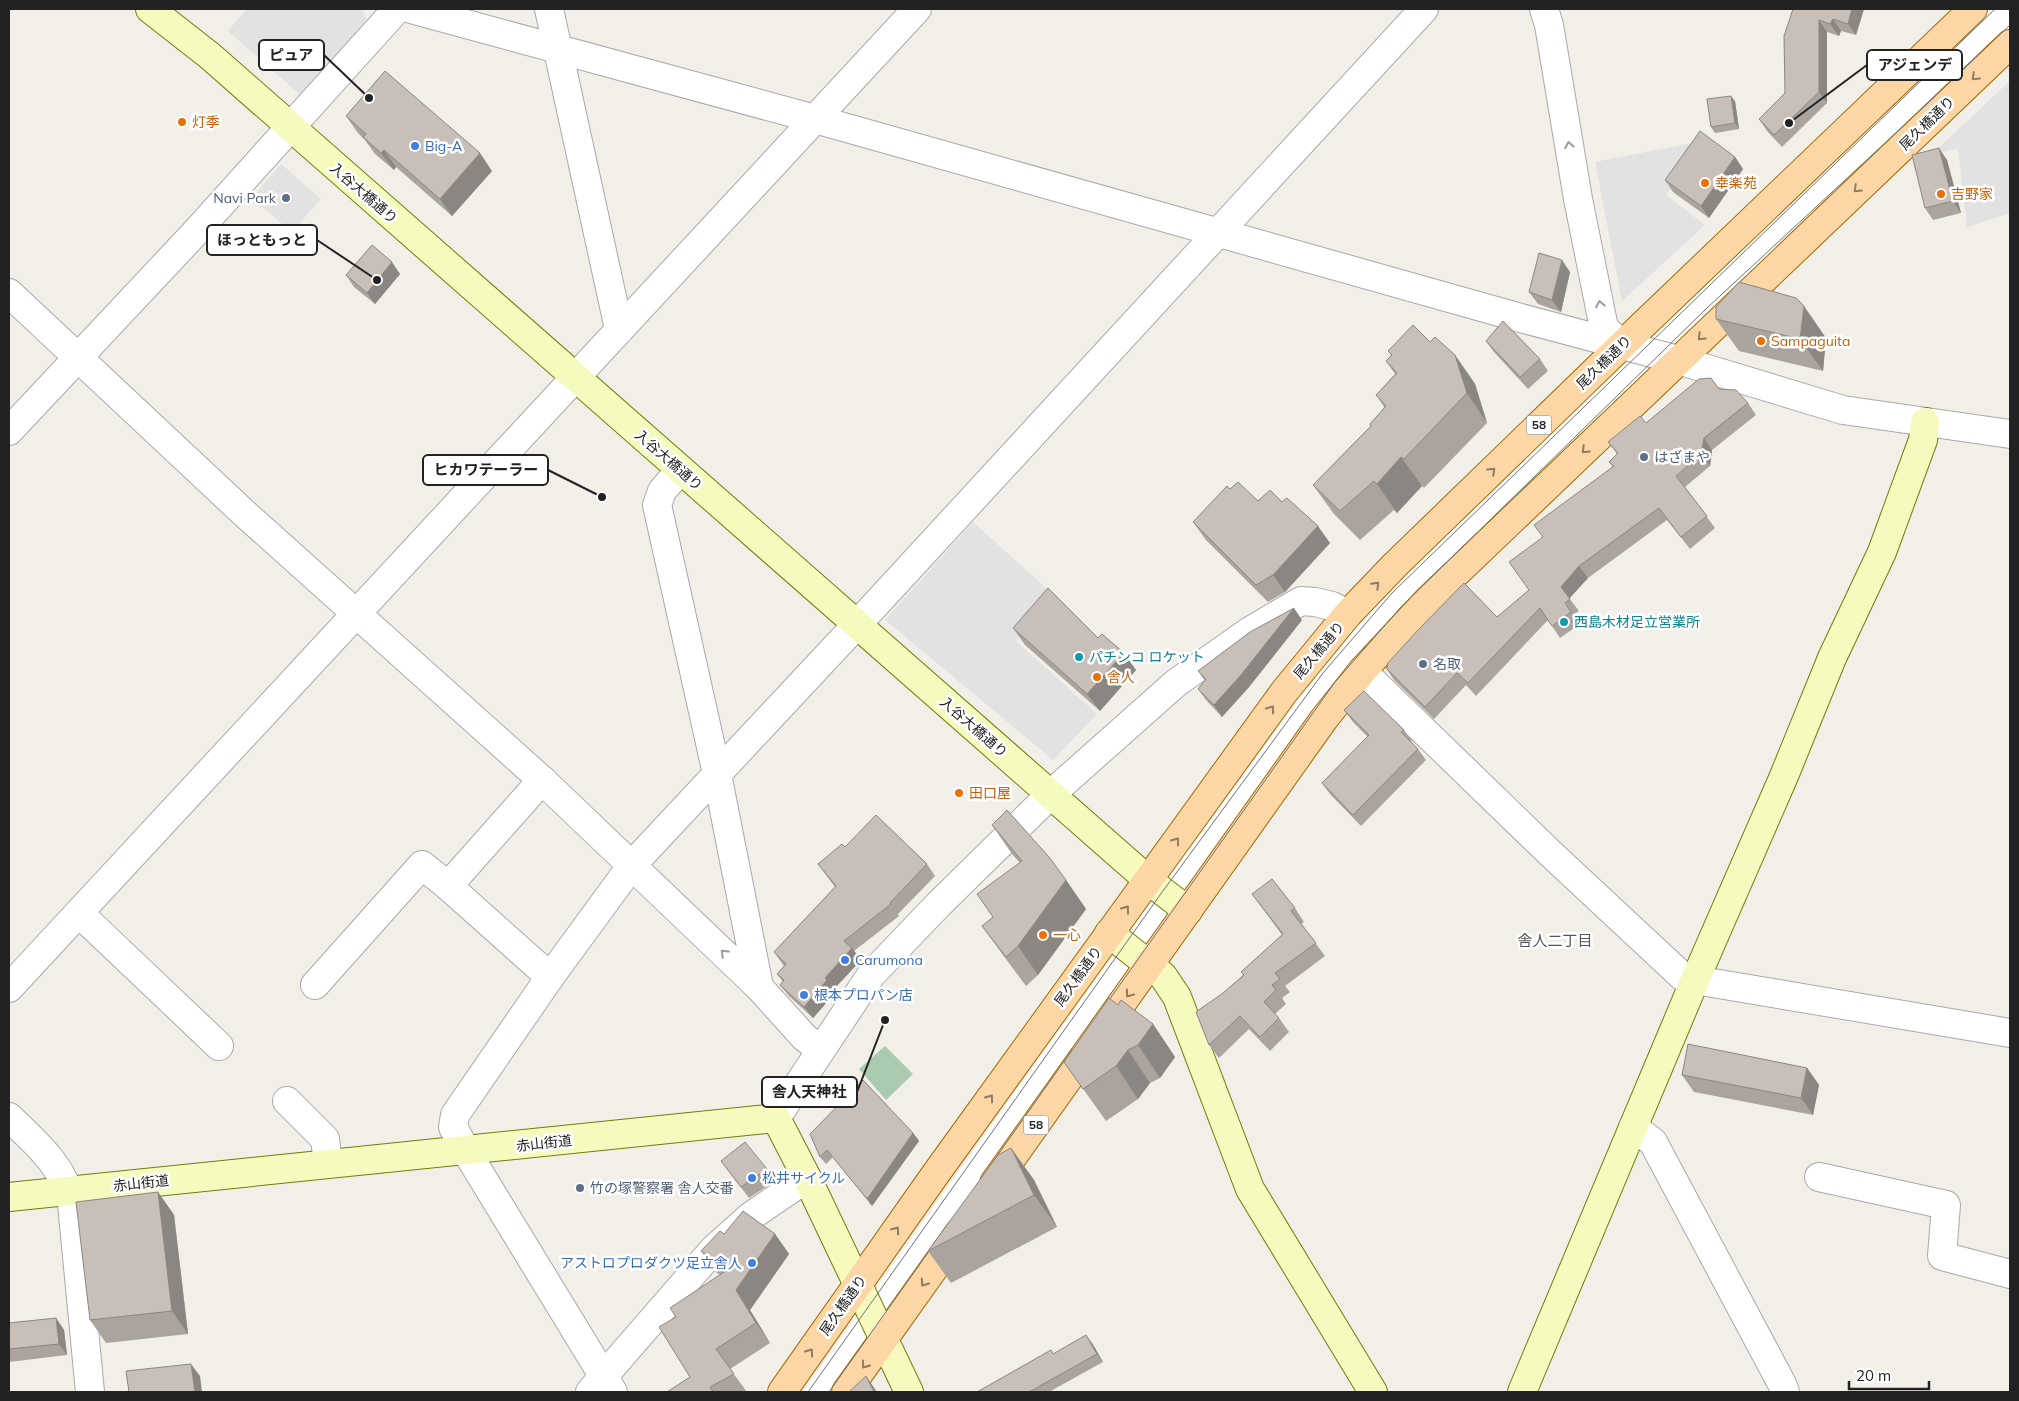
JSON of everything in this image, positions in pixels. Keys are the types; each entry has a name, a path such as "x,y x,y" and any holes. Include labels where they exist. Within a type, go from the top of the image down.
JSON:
{"main road":[{"name":"尾久橋通り","path":"782,1392 1284,692 1348,614 1622,345 1974,9"},
{"name":"尾久橋通り","path":"846,1392 1324,719 1362,671 1429,599 2010,44"}],"street":[{"name":"入谷大橋通り","path":"150,9 210,56 1148,880 1188,912"},
{"path":"9,431 291,129 397,9"},
{"path":"412,9 815,119 1218,234 1678,360 1843,410 2010,434"},
{"path":"549,9 619,329"},
{"path":"9,988 917,9"},
{"path":"807,1178 751,1216 714,1249 602,1387 453,1127 455,1115 550,977 632,865 1218,234 1424,9"},
{"path":"1544,9 1549,25 1578,199 1604,328 1622,345"},
{"path":"9,293 244,513 542,780 759,986 804,1037 821,1050"},
{"path":"1522,1392 1695,980 1788,768 1832,658 1882,552 1923,440 1925,422"},
{"path":"680,470 662,491 657,505 717,774 759,986"},
{"path":"909,1392 807,1178 776,1118 871,975 938,905 1051,794 1176,683 1250,631 1301,601 1332,606 1348,614"},
{"path":"1362,671 1550,854 1682,976 1695,980 2010,1033"},
{"path":"448,886 542,780"},
{"path":"315,985 422,865 550,977"},
{"path":"79,913 219,1046"},
{"path":"1109,934 1150,964 1167,980 1177,997 1250,1189 1373,1392"},
{"path":"287,1102 324,1139 328,1163"},
{"path":"9,1117 48,1155 69,1190 90,1392"},
{"name":"赤山街道","path":"9,1197 776,1118"},
{"path":"1633,1127 1653,1142 1785,1392"},
{"path":"1819,1177 1946,1205 1942,1256 2010,1274"}],"green space":[{"path":"885,1046 913,1074 886,1100 859,1069"}],"shaded area":[{"path":"247,9 362,9 368,24 304,98 228,31"},
{"path":"2010,81 2010,213 1967,227 1958,149 1932,154"},
{"path":"1703,141 1703,145 1666,195 1705,225 1622,301 1595,162"},
{"name":"Navi Park","path":"281,164 321,199 292,232 252,198"},
{"path":"973,522 1056,597 1016,641 1097,714 1053,760 885,620"}],"pier":[{"path":"1989,9 2010,9 2010,30 1929,108 1710,311 1404,609 833,1392 803,1392 1157,892 1320,671 1389,590"}],"building":[{"path":"1793,9 1852,9 1848,24 1833,19 1830,24 1819,20 1819,92 1774,135 1759,119 1785,93 1784,36"},
{"path":"385,71 480,153 440,199 384,150 381,153 363,137 366,134 346,116"},
{"path":"1731,96 1735,123 1711,127 1707,99"},
{"path":"1700,131 1735,157 1701,206 1665,180"},
{"path":"1939,148 1953,201 1925,208 1912,155"},
{"path":"372,245 392,262 367,293 346,275"},
{"path":"1539,253 1562,260 1552,300 1529,292"},
{"path":"1739,282 1796,298 1804,306 1800,339 1716,319 1716,307"},
{"path":"1503,321 1540,359 1520,377 1486,341"},
{"path":"1413,325 1430,342 1435,337 1455,355 1467,393 1404,459 1401,457 1377,484 1374,481 1340,511 1313,485 1371,426 1370,424 1386,406 1376,395 1397,373 1386,361 1392,355 1388,351"},
{"path":"1711,378 1719,389 1736,390 1748,403 1704,438 1701,454 1676,476 1707,516 1681,537 1659,508 1579,566 1561,587 1570,599 1565,603 1571,612 1552,626 1540,608 1468,683 1457,673 1425,707 1386,668 1387,664 1464,583 1497,617 1529,590 1509,562 1543,537 1534,525 1614,466 1609,462 1618,453 1608,442 1640,416 1646,423 1699,379"},
{"path":"1238,482 1258,501 1270,490 1282,502 1287,498 1318,526 1273,575 1256,585 1193,522 1227,486 1230,489"},
{"name":"パチンコ ロケット","path":"1048,588 1098,638 1102,634 1124,653 1087,694 1013,628"},
{"path":"1294,608 1241,675 1214,705 1198,689 1206,679 1198,671 1250,632"},
{"path":"1364,691 1404,730 1401,732 1418,749 1353,815 1322,783 1369,735 1344,710"},
{"path":"1007,810 1049,857 1066,880 1018,946 1006,957 982,926 993,917 977,894 1022,861 992,825"},
{"path":"876,815 927,864 891,904 844,941 852,948 825,978 827,980 804,1007 780,985 784,980 777,974 786,964 774,952 836,886 818,864 842,844 845,847"},
{"path":"1272,879 1295,908 1291,911 1316,943 1275,973 1280,979 1272,985 1276,990 1264,1002 1279,1018 1260,1037 1240,1016 1209,1045 1196,1012 1244,975 1241,972 1283,934 1252,894"},
{"path":"1109,998 1118,1005 1121,1000 1153,1024 1138,1045 1128,1050 1116,1066 1083,1089 1064,1062"},
{"path":"1688,1044 1807,1068 1801,1098 1682,1075"},
{"path":"863,1080 913,1133 867,1199 827,1150 820,1157 810,1134"},
{"path":"745,1142 767,1169 741,1187 721,1161"},
{"path":"1011,1148 1034,1195 928,1251 998,1155"},
{"path":"158,1192 172,1311 90,1320 76,1202"},
{"path":"743,1211 775,1234 736,1290 756,1323 716,1349 734,1374 710,1387 713,1392 667,1392 690,1377 659,1327 676,1317 670,1308 727,1270 701,1251 720,1231 724,1234"},
{"path":"56,1318 59,1344 9,1349 9,1323"},
{"path":"1086,1335 1097,1354 1029,1392 977,1392 1051,1350 1053,1354"},
{"path":"191,1364 195,1392 129,1392 126,1371"},
{"path":"866,1376 874,1392 849,1392"}],"tram line":[{"path":"808,1392 1160,895 1323,673 1392,593 1995,9"},
{"path":"1102,1010 1335,682 1401,607 1707,308 2010,25"},
{"path":"990,1166 1072,1050"},
{"path":"829,1392 937,1240"}],"place":[{"name":"ピュア","path":"369,98"},
{"name":"灯季","path":"182,122"},
{"name":"アジェンデ","path":"1789,123"},
{"name":"Big-A","path":"415,146"},
{"name":"幸楽苑","path":"1705,183"},
{"name":"吉野家","path":"1941,194"},
{"name":"Navi Park","path":"286,198"},
{"name":"ほっともっと","path":"377,280"},
{"name":"Sampaguita","path":"1761,341"},
{"name":"はざまや","path":"1644,457"},
{"name":"ヒカワテーラー","path":"602,497"},
{"name":"西島木材足立営業所","path":"1564,622"},
{"name":"パチンコ ロケット","path":"1079,657"},
{"name":"名取","path":"1423,664"},
{"name":"舎人","path":"1097,677"},
{"name":"田口屋","path":"959,793"},
{"name":"一心","path":"1043,935"},
{"name":"Carumona","path":"845,960"},
{"name":"根本プロパン店","path":"804,995"},
{"name":"舎人天神社","path":"885,1020"},
{"name":"松井サイクル","path":"752,1178"},
{"name":"竹の塚警察署 舎人交番","path":"580,1188"},
{"name":"アストロプロダクツ足立舎人","path":"752,1263"}],"district":[{"name":"舎人二丁目","path":"1555,941"}]}
